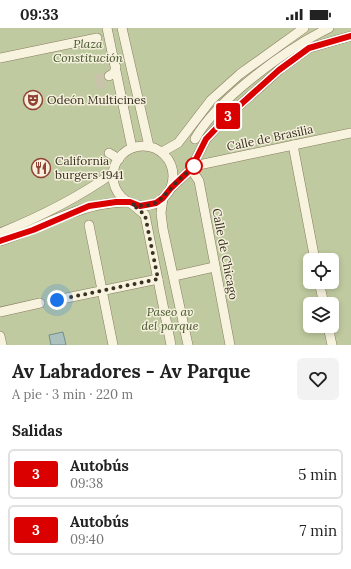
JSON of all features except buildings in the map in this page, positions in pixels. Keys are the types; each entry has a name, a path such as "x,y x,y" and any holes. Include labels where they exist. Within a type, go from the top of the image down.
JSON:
{"street":[{"path":"107,28 132,148"},
{"path":"122,28 149,146"},
{"path":"162,152 178,143 211,100 240,74 304,28"},
{"path":"195,140 199,133 225,104 271,64 293,48 329,28"},
{"path":"334,28 337,35 350,37"},
{"path":"0,241 33,230 89,206 112,202 148,205 163,198 192,168 206,139 230,114 279,70 309,48 350,37"},
{"path":"0,58 97,38"},
{"path":"116,67 109,80 120,90"},
{"name":"Calle de Brasilia","path":"192,168 293,145 351,134"},
{"path":"293,145 314,253"},
{"path":"171,188 174,178 173,168 169,159 162,152 149,146 132,148 119,159 113,173 114,182 118,191 145,215 171,345"},
{"path":"109,153 119,159"},
{"name":"Calle de Chicago","path":"192,168 199,181 214,267 230,345"},
{"path":"0,233 46,214 91,189 113,173"},
{"path":"163,198 161,213 188,345"},
{"path":"89,224 113,345"},
{"path":"174,276 214,267"},
{"path":"57,300 158,279"},
{"path":"0,312 40,303"},
{"path":"329,333 332,345"},
{"path":"0,336 2,345"}],"green space":[{"path":"0,28 351,28 351,345 0,345"}],"water":[{"path":"63,332 66,345 51,345 49,335"}],"tunnel":[{"path":"95,79 109,76"},
{"path":"96,85 109,83"}],"bus line":[{"name":"3","path":"0,241 33,230 89,206 116,202 130,202 140,206 156,203 163,198 171,188 194,166 206,139 230,114 279,70 309,48 351,36"}],"place":[{"name":"Odeón Multicines","path":"33,100"},
{"name":"California burgers 1941","path":"41,168"}],"route":[{"path":"57,300 158,279 145,215 132,204 140,206 156,203 163,198 171,188 194,166"}],"park label":[{"name":"Plaza Constitución","path":"88,51"},
{"name":"Paseo av del parque","path":"170,319"}]}
